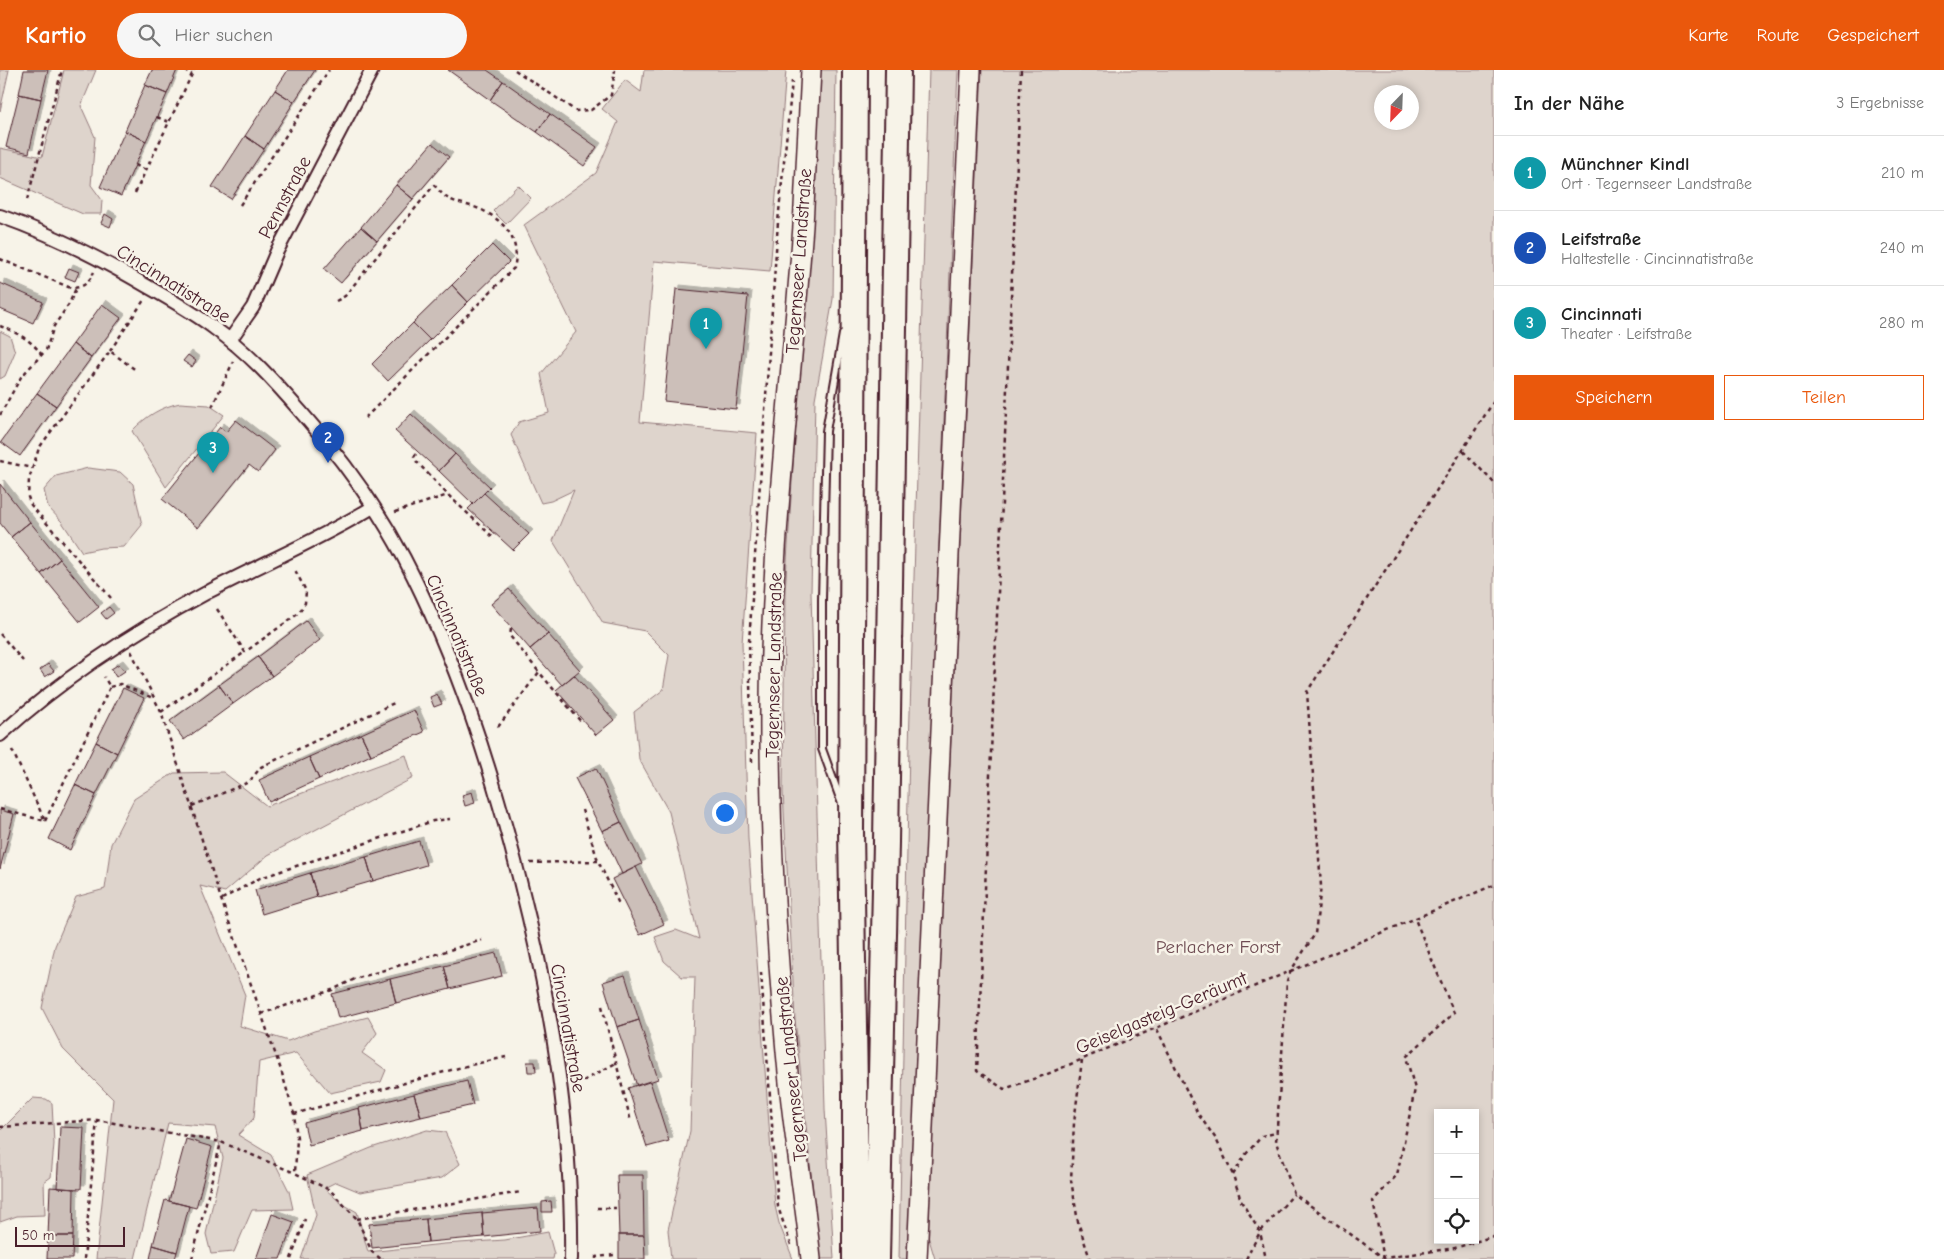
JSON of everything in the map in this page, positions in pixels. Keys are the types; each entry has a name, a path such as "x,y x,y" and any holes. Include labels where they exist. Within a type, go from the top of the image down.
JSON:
{"highway":[{"path":"855,70 851,831 855,1090 855,1259"},
{"path":"877,1259 886,842 898,70"}],"main road":[{"name":"Tegernseer Landstraße","path":"811,70 802,226 776,558 770,702 771,819 779,969 790,1095 811,1259"},
{"path":"919,1253 971,70"}],"street":[{"name":"Pennstraße","path":"230,340 253,307 276,251 372,70"},
{"name":"Cincinnatistraße","path":"0,216 101,260 183,307 230,340 289,398 316,429 373,507 402,555 428,607 458,677 500,803 532,928 556,1049 570,1187 571,1259"},
{"path":"0,735 55,688 137,631 208,592 340,526 373,507"}],"lane":[{"path":"846,316 853,278"},
{"path":"845,326 826,431 822,600 822,749 851,831"}],"path":[{"path":"27,200 62,70"},
{"path":"184,70 192,74"},
{"path":"135,193 194,70"},
{"path":"240,205 329,70"},
{"path":"516,70 576,111 591,110 611,95 615,70"},
{"name":"Geiselgasteig-Geräumt","path":"1021,70 977,1071 1004,1089 1045,1075 1494,885"},
{"path":"157,117 169,122"},
{"path":"135,165 146,170"},
{"path":"336,301 345,296 434,185 447,198 481,210 500,222 515,240 517,257 514,268 365,418"},
{"path":"0,259 71,288 81,288 89,282 101,260"},
{"path":"0,416 22,377 46,350 54,326 69,304 76,288"},
{"path":"111,598 31,505 28,497 28,488 39,448 110,351 144,300"},
{"path":"0,326 28,340 41,354"},
{"path":"110,351 137,371"},
{"path":"212,407 233,362"},
{"path":"1494,401 1307,692 1321,886 1315,934 1290,972 1287,981 1276,1133 1276,1142 1294,1194 1384,1259 1455,1248 1494,1236"},
{"path":"1462,451 1494,483"},
{"path":"416,454 414,457 417,462 448,495 495,539"},
{"path":"0,460 32,468"},
{"path":"395,512 448,495"},
{"path":"161,712 299,613 305,603 306,591 295,570"},
{"path":"217,609 245,652"},
{"path":"511,629 510,636 582,723"},
{"path":"0,634 22,661"},
{"path":"129,648 161,712 294,1114 297,1138 295,1173"},
{"path":"498,727 538,672"},
{"path":"104,677 110,687"},
{"path":"45,821 110,687 120,684 155,699"},
{"path":"192,806 249,782 261,767 396,702"},
{"path":"12,750 45,821"},
{"path":"0,809 45,821"},
{"path":"582,810 598,861 620,906"},
{"path":"222,899 260,878 433,821 450,819"},
{"path":"528,863 598,861"},
{"path":"1384,1259 1373,1201 1398,1174 1415,1089 1406,1057 1454,1013 1415,919"},
{"path":"261,1014 332,990 355,979 482,940"},
{"path":"602,1006 631,1122"},
{"path":"1157,1029 1198,1114 1216,1139 1233,1175 1242,1201 1260,1232 1266,1259"},
{"path":"294,1114 462,1067 506,1057"},
{"path":"1082,1060 1074,1123 1071,1180 1078,1222 1090,1259"},
{"path":"583,1081 616,1063"},
{"path":"84,1259 97,1120"},
{"path":"0,1127 97,1120 221,1142 330,1190 357,1219 372,1252 381,1259"},
{"path":"1233,1175 1246,1154 1262,1136 1276,1133"},
{"path":"192,1259 221,1142"},
{"path":"357,1219 521,1192"},
{"path":"1246,1259 1260,1232 1294,1194"},
{"path":"598,1208 616,1208"},
{"path":"291,1259 305,1219"},
{"path":"596,1259 596,1257 616,1255"}],"green space":[{"path":"0,70 9,70 0,111"},
{"path":"64,70 96,70 81,106 95,137 91,185 102,200 101,214 83,214 0,178 0,148 42,157"},
{"path":"644,70 786,70 770,271 654,261 640,422 757,433 742,643 748,839 775,1206 779,1223 793,1259 671,1259 668,1230 690,1131 695,977 682,977 664,961 655,937 676,930 699,939 669,812 639,759 634,712 663,690 669,655 645,631 603,623 553,541 574,490 551,501 541,503 511,435 519,422 549,413 541,374 576,332 524,225 596,173 618,122 602,109 625,80 641,92"},
{"path":"818,70 836,70 833,299 815,399 811,593 825,1109 834,1259 820,1259 795,1019 783,792 785,593"},
{"path":"929,70 958,70 930,770 907,1259 899,1259 909,747"},
{"name":"Perlacher Forst","path":"982,70 1494,70 1494,1259 935,1259 928,1236"},
{"path":"518,185 531,198 506,224 493,211"},
{"path":"0,331 10,336 15,352 5,376 0,379"},
{"path":"180,403 209,405 224,415 166,487 132,431 154,413"},
{"path":"88,468 120,472 133,484 142,525 124,547 101,548 82,552 62,522 48,507 44,490 56,476"},
{"path":"406,755 413,778 268,855 225,892 200,886 245,995 240,1026 288,1041 314,1031 368,1017 377,1033 362,1053 386,1070 381,1082 330,1093 296,1053 259,1062 254,1118 238,1135 271,1155 289,1191 293,1209 252,1210 234,1252 211,1254 206,1234 223,1158 215,1127 168,1123 135,1259 96,1259 113,1099 63,1049 42,1008 55,946 76,897 105,889 111,844 134,799 174,773 223,772 267,806"},
{"path":"33,1098 46,1099 52,1103 54,1144 51,1177 44,1182 45,1215 17,1216 0,1222 0,1131"},
{"path":"427,1130 445,1132 460,1164 442,1178 360,1192 336,1182 324,1188 341,1203 357,1212 368,1252 505,1240 548,1232 554,1254 553,1259 301,1259 316,1215 307,1175 371,1148"}],"building":[{"path":"24,70 48,70 41,99 19,94"},
{"path":"152,70 177,70 167,94 145,85"},
{"path":"288,70 315,70 294,102 275,90"},
{"path":"448,70 487,70 503,81 490,100"},
{"path":"503,81 550,114 537,132 490,100"},
{"path":"145,85 167,94 146,141 125,131"},
{"path":"275,90 294,102 264,149 245,136"},
{"path":"19,94 41,99 29,153 6,147"},
{"path":"550,114 597,147 584,166 537,132"},
{"path":"125,131 146,141 121,196 100,187"},
{"path":"245,136 264,149 231,199 212,187"},
{"path":"432,143 449,157 413,199 396,185"},
{"path":"396,185 413,199 377,241 361,227"},
{"path":"105,214 113,219 110,227 101,223"},
{"path":"361,227 377,241 341,283 324,269"},
{"path":"492,245 509,262 468,302 452,285"},
{"path":"69,268 79,272 75,281 65,277"},
{"path":"0,283 43,302 33,323 0,309"},
{"path":"452,285 468,302 430,340 413,323"},
{"path":"676,289 748,296 736,409 664,401"},
{"path":"102,304 121,318 91,358 73,344"},
{"path":"413,323 430,340 388,381 372,364"},
{"path":"73,344 91,358 56,406 37,393"},
{"path":"188,355 196,361 192,367 183,361"},
{"path":"37,393 56,406 20,456 1,442"},
{"path":"411,414 455,454 439,471 395,431"},
{"path":"236,420 275,450 258,472 249,465 198,528 162,499 220,427 226,432"},
{"path":"455,454 490,487 473,504 439,471"},
{"path":"0,484 30,522 11,537 0,523"},
{"path":"484,493 529,534 513,550 468,509"},
{"path":"30,522 60,559 41,574 11,537"},
{"path":"60,559 99,607 80,622 41,574"},
{"path":"509,589 548,634 530,649 491,604"},
{"path":"109,607 114,613 106,619 101,613"},
{"path":"306,621 320,640 272,676 258,657"},
{"path":"548,634 580,670 562,685 530,649"},
{"path":"258,657 272,676 233,704 219,685"},
{"path":"48,664 54,671 45,677 40,670"},
{"path":"119,664 125,671 116,677 111,669"},
{"path":"574,675 614,720 596,735 556,690"},
{"path":"219,685 233,704 184,740 170,721"},
{"path":"123,688 144,698 117,753 96,742"},
{"path":"437,694 442,704 434,707 430,697"},
{"path":"414,710 424,732 371,755 361,734"},
{"path":"361,734 371,755 319,779 309,757"},
{"path":"96,742 117,753 96,795 75,785"},
{"path":"309,757 319,779 269,802 259,780"},
{"path":"596,768 621,822 602,831 575,778"},
{"path":"75,785 96,795 70,850 49,839"},
{"path":"472,792 475,803 465,806 462,795"},
{"path":"0,810 14,814 0,869"},
{"path":"621,822 642,864 622,874 602,831"},
{"path":"419,841 426,865 373,881 366,857"},
{"path":"366,857 373,881 317,897 310,873"},
{"path":"636,867 664,924 640,935 612,879"},
{"path":"310,873 317,897 262,914 255,890"},
{"path":"496,953 502,976 450,989 444,966"},
{"path":"444,966 450,989 396,1003 390,979"},
{"path":"625,975 639,1020 617,1027 603,982"},
{"path":"390,979 396,1003 338,1018 332,994"},
{"path":"639,1020 658,1079 637,1086 617,1027"},
{"path":"527,1062 535,1062 536,1072 528,1072"},
{"path":"467,1081 473,1105 421,1117 414,1094"},
{"path":"650,1081 669,1141 647,1147 628,1088"},
{"path":"414,1094 421,1117 363,1131 359,1108"},
{"path":"359,1108 363,1131 309,1145 304,1123"},
{"path":"60,1127 84,1128 81,1189 57,1188"},
{"path":"186,1139 212,1147 196,1208 169,1201"},
{"path":"617,1175 643,1175 644,1235 619,1235"},
{"path":"50,1187 74,1189 73,1236 48,1236"},
{"path":"165,1200 189,1206 177,1252 153,1245"},
{"path":"551,1201 552,1212 542,1212 542,1202"},
{"path":"538,1208 540,1231 484,1237 482,1213"},
{"path":"482,1213 484,1237 428,1242 426,1219"},
{"path":"272,1214 294,1222 280,1259 256,1259"},
{"path":"426,1219 428,1242 372,1248 369,1224"},
{"path":"619,1235 644,1235 645,1259 619,1259"},
{"path":"48,1236 73,1236 72,1259 47,1259"},
{"path":"153,1245 177,1252 175,1259 150,1259"}],"place":[{"name":"Münchner Kindl","path":"706,349"},
{"name":"Leifstraße","path":"328,463"},
{"name":"Cincinnati","path":"213,473"}]}
